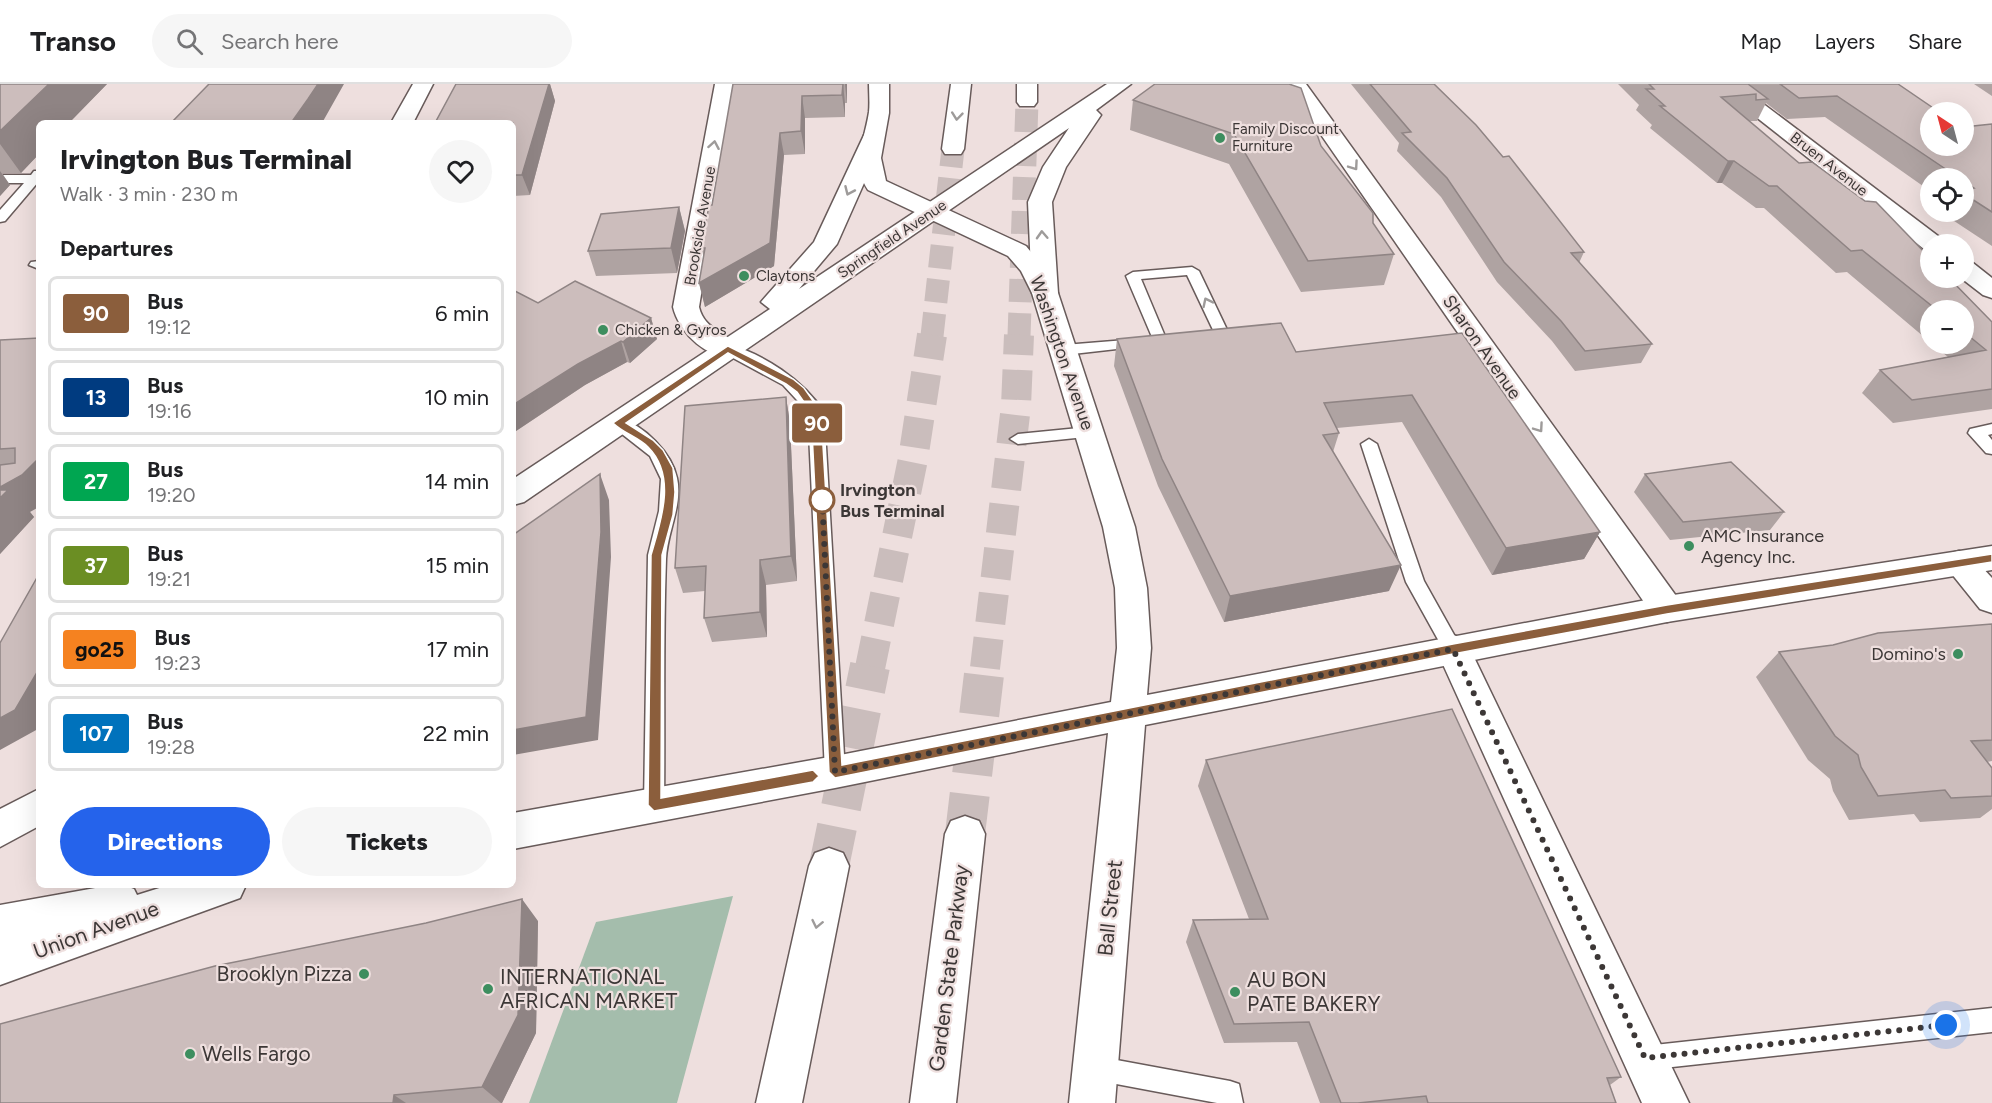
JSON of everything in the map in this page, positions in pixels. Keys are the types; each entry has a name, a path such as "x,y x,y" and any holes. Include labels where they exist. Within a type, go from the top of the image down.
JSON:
{"main road":[{"path":"404,120 423,84"},
{"name":"Brookside Avenue","path":"725,84 686,307 687,315 698,331 728,349"},
{"name":"Washington Avenue","path":"879,84 880,111 873,138 870,171 876,185 1017,251 1032,268 1045,293 1119,527 1131,588 1134,648 1130,714"},
{"path":"953,149 961,84"},
{"name":"Sharon Avenue","path":"1296,84 1667,609"},
{"name":"Bruen Avenue","path":"1724,84 1920,234"},
{"path":"1045,293 1040,202 1043,192 1065,149 1115,88"},
{"name":"Springfield Avenue","path":"516,492 1115,88"},
{"path":"728,349 796,279 825,244 873,138"},
{"path":"1974,275 1990,286"},
{"path":"516,830 835,772 1453,649 1667,609 1992,558"},
{"path":"1959,563 1992,600"},
{"path":"1453,649 1666,1103"},
{"name":"Ball Street","path":"1093,1085 1130,714"},
{"path":"0,830 36,808"},
{"name":"Garden State Parkway","path":"933,1103 965,834"},
{"path":"779,1103 829,866"},
{"path":"0,925 198,888"},
{"name":"Union Avenue","path":"0,964 217,888"}],"lane":[{"path":"0,179 36,176"},
{"path":"0,218 36,176"},
{"path":"1064,350 1166,341 1133,276 1192,271 1223,336 1192,339"},
{"path":"728,349 790,381 801,390 816,412 835,772"},
{"path":"618,423 649,442 668,468 670,492 668,515 657,555 654,805"},
{"path":"1992,429 1976,433 1992,449"},
{"path":"1018,440 1089,432"},
{"path":"1369,444 1415,582 1453,649"},
{"path":"1645,1058 1992,1020"},
{"path":"1093,1085 1230,1093 1230,1103"}],"green space":[{"path":"733,896 677,1103 529,1103 596,922"}],"building":[{"path":"0,84 49,84 0,131"},
{"path":"209,84 318,84 293,120 174,120"},
{"path":"456,84 549,84 522,175 516,175 516,120 437,120"},
{"path":"733,84 843,84 842,95 802,96 801,131 780,133 770,243 699,283 705,248 701,248 709,205 712,205"},
{"path":"1155,84 1289,84 1301,88 1321,146 1373,213 1373,223 1394,254 1308,261 1234,134 1133,100"},
{"path":"1370,84 1434,84 1476,125 1503,157 1509,156 1584,252 1571,253 1652,344 1585,351 1561,321 1504,262 1447,178 1402,133 1411,132"},
{"path":"1649,84 1748,84 1768,99 1756,100 1756,94 1721,97 1799,163 1812,162 1865,201 1876,202 1920,248 1920,288 1959,288 1970,300 1924,300 1862,250 1851,251 1777,186 1769,186 1734,161 1728,161 1660,106 1665,106 1646,89 1654,89"},
{"path":"1780,84 1898,84 1924,102 1920,102 1920,152 1837,96 1799,98"},
{"path":"1992,124 1992,212 1974,200 1974,168 1944,168 1926,156 1974,156 1974,126"},
{"path":"679,207 671,248 588,251 601,214"},
{"path":"575,281 651,318 623,342 578,364 516,403 516,292 538,303"},
{"path":"1974,304 1992,322 1992,389 1912,400 1880,370 1974,354 1986,350 1974,340"},
{"path":"1281,323 1296,352 1462,333 1600,532 1506,548 1412,395 1324,403 1339,433 1323,435 1401,565 1230,596 1162,459 1117,339"},
{"path":"36,338 36,461 22,475 0,487 0,465 15,463 15,448 0,449 0,340"},
{"path":"786,397 791,556 760,560 760,612 704,618 706,566 675,568 685,406"},
{"path":"1731,462 1784,512 1683,522 1645,474"},
{"path":"600,474 601,532 586,717 516,729 516,533"},
{"path":"0,490 8,490 0,498"},
{"path":"36,579 36,674 15,710 0,718 0,643"},
{"path":"1992,624 1992,740 1971,741 1992,768 1992,796 1951,798 1945,790 1878,796 1861,767 1858,755 1835,736 1779,652 1833,645 1878,633"},
{"path":"1452,709 1621,1077 1607,1078 1616,1103 1428,1103 1426,1096 1341,1103 1309,1022 1234,1024 1193,920 1268,919 1206,760"},
{"path":"522,899 518,1015 482,1087 394,1095 393,1103 0,1103 0,1024 215,966 426,923"}],"tunnel":[{"path":"1019,336 1027,102"},
{"path":"932,336 953,149"},
{"path":"870,668 913,459 932,335"},
{"path":"985,668 1016,406 1019,335"},
{"path":"829,866 870,666"},
{"path":"965,834 985,666"}],"bus line":[{"name":"90","path":"813,776 654,805 657,555 668,515 670,492 668,468 649,442 618,423 728,349 790,381 801,390 816,412 835,772 1453,649 1667,609 1992,558"}],"place":[{"name":"Family Discount Furniture","path":"1220,138"},
{"name":"Claytons","path":"744,276"},
{"name":"Chicken & Gyros","path":"603,330"},
{"name":"Irvington Bus Terminal","path":"822,500"},
{"name":"AMC Insurance Agency Inc.","path":"1689,546"},
{"name":"Domino's","path":"1958,654"},
{"name":"Brooklyn Pizza","path":"364,974"},
{"name":"INTERNATIONAL AFRICAN MARKET","path":"488,989"},
{"name":"AU BON PATE BAKERY","path":"1235,992"},
{"name":"Wells Fargo","path":"190,1054"}],"route":[{"path":"822,500 822,495 835,772 1453,649 1645,1058 1946,1025"}]}
